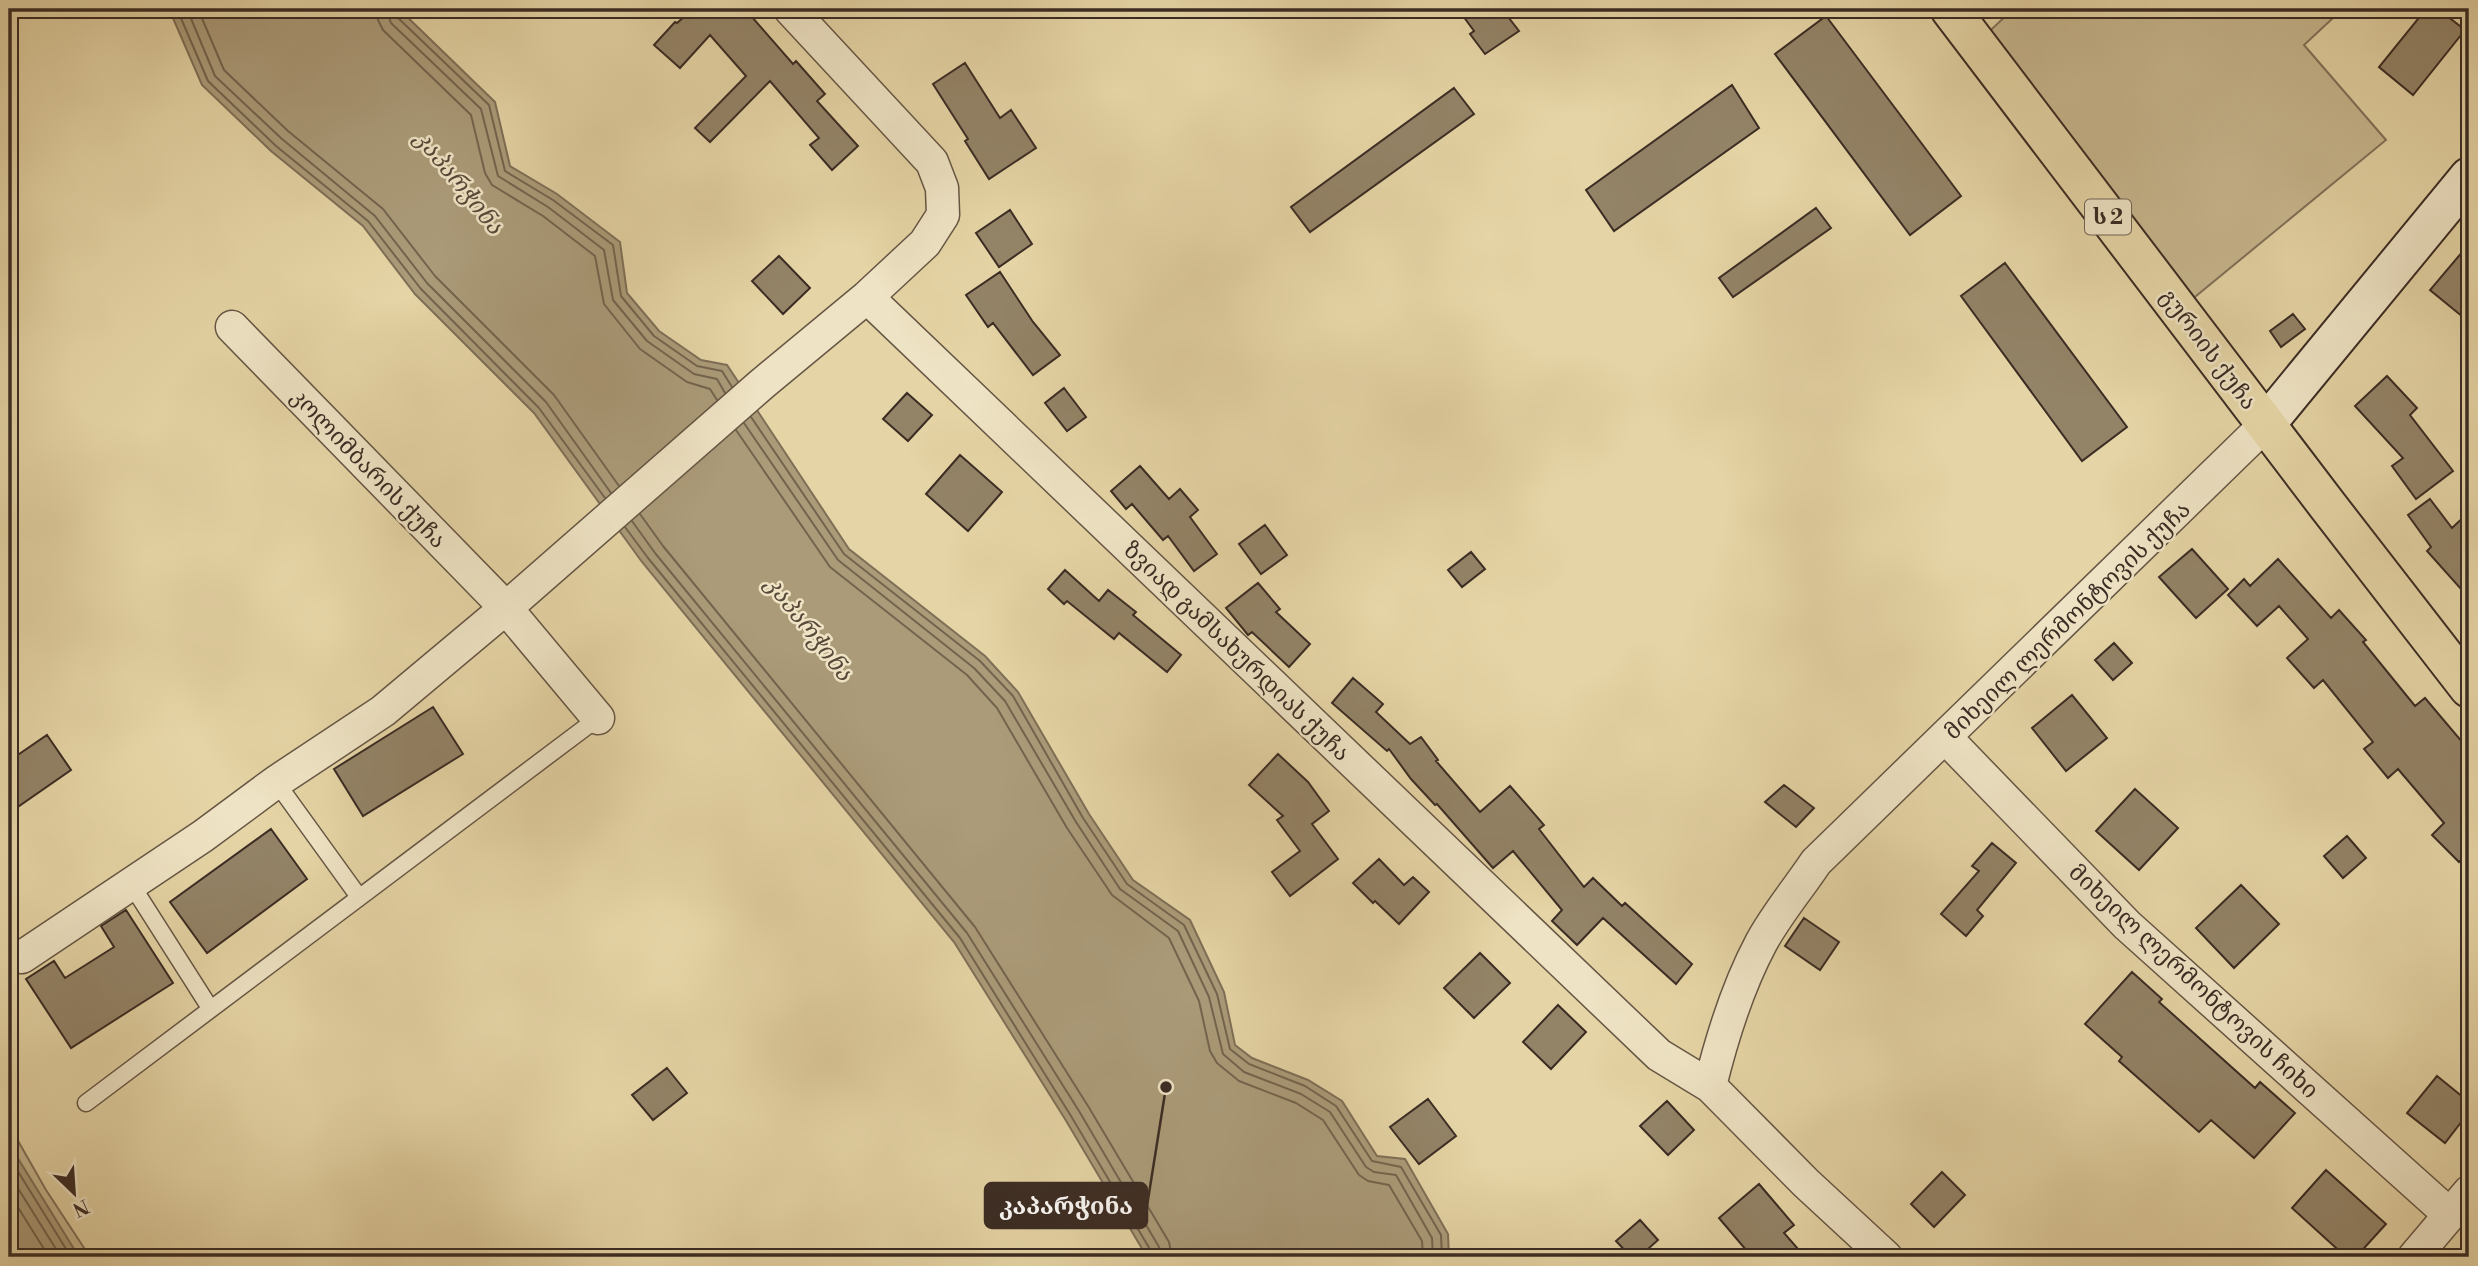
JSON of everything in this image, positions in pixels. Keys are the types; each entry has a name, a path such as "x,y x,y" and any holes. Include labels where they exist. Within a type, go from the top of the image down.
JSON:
{"highway":[{"name":"გურიის ქუჩა","path":"1950,9 2469,688"}],"street":[{"path":"22,957 383,711 506,608 762,384 867,297 925,243 943,215 942,188 932,162 790,9"},
{"name":"მიხეილ ლერმონტოვის ქუჩა","path":"1710,1086 1719,1047 1738,993 1761,942 1816,862 2266,424 2469,177"},
{"name":"ზვიად გამსახურდიას ქუჩა","path":"867,297 1659,1055 1710,1086 1886,1257"},
{"name":"კოლიმბარის ქუჩა","path":"232,327 506,608 598,718"},
{"name":"მიხეილ ლერმონტოვის ჩიხი","path":"1946,738 2127,925 2460,1203"},
{"path":"2414,1257 2460,1203"}],"lane":[{"path":"86,1103 598,718"},
{"path":"276,782 359,897"},
{"path":"131,884 210,1008"}],"shaded area":[{"path":"2013,9 2324,9 2333,18 2304,45 2386,140 2179,310 1976,44"},
{"path":"9,1125 46,1190 90,1257 9,1257"}],"water":[{"path":"169,9 399,9 495,102 510,166 557,194 620,242 627,293 659,331 701,360 727,365 849,549 985,656 1018,692 1089,814 1133,880 1190,920 1224,992 1235,1045 1252,1058 1308,1080 1342,1101 1377,1156 1405,1159 1448,1234 1449,1257 1147,1257 1065,1119 954,942 642,562 534,413 415,294 363,226 271,151 202,85"},
{"path":"9,1144 79,1257 9,1257"}],"building":[{"path":"693,9 745,9 793,64 796,61 825,94 817,101 858,146 832,170 810,145 819,138 770,81 710,142 695,128 746,76 710,35 680,68 654,45 675,22"},
{"path":"1458,9 1502,9 1519,31 1485,54 1470,34 1474,31"},
{"path":"2426,9 2438,9 2465,30 2413,95 2379,67"},
{"path":"1826,16 1961,196 1910,235 1775,54"},
{"path":"965,63 1000,118 1011,110 1036,148 989,179 965,141 968,139 933,84"},
{"path":"1732,85 1759,128 1614,231 1586,190"},
{"path":"1454,88 1474,114 1310,232 1291,207"},
{"path":"1816,208 1831,228 1733,297 1719,278"},
{"path":"1010,210 1032,244 999,267 976,233"},
{"path":"2469,244 2469,322 2430,290"},
{"path":"779,256 810,288 783,314 752,281"},
{"path":"2005,263 2127,427 2082,461 1961,296"},
{"path":"1000,272 1033,322 1060,355 1033,375 993,323 988,327 966,295"},
{"path":"2293,314 2305,329 2281,347 2270,331"},
{"path":"2387,376 2417,408 2410,415 2453,471 2416,499 2392,466 2403,458 2355,406"},
{"path":"1064,388 1086,417 1067,431 1045,403"},
{"path":"907,393 932,415 908,441 883,419"},
{"path":"960,455 1002,492 968,531 926,494"},
{"path":"1140,466 1169,499 1180,489 1198,510 1190,517 1217,554 1194,571 1168,536 1163,540 1132,504 1126,509 1111,491"},
{"path":"2430,499 2452,528 2469,512 2469,598 2427,551 2431,547 2408,515"},
{"path":"1265,525 1287,555 1261,574 1239,544"},
{"path":"2192,549 2228,589 2196,618 2159,577"},
{"path":"1471,552 1485,569 1462,587 1448,570"},
{"path":"2278,559 2331,618 2339,610 2366,640 2363,642 2415,706 2425,698 2469,750 2469,852 2459,862 2432,835 2444,823 2398,769 2388,778 2364,749 2373,742 2323,680 2314,688 2287,658 2308,639 2279,606 2257,626 2228,595 2244,579 2250,586"},
{"path":"1065,570 1099,601 1108,590 1136,612 1133,615 1181,655 1167,672 1119,633 1114,639 1067,601 1064,604 1048,589"},
{"path":"1258,583 1280,609 1276,612 1310,644 1289,667 1252,632 1248,635 1226,608"},
{"path":"2114,643 2132,663 2113,680 2095,660"},
{"path":"1353,678 1383,704 1376,712 1410,744 1421,737 1438,760 1436,761 1480,812 1510,786 1544,825 1539,829 1584,887 1593,878 1622,906 1625,903 1692,964 1676,984 1603,918 1577,945 1552,921 1562,910 1513,851 1493,868 1437,804 1435,805 1411,779 1389,749 1387,751 1332,703"},
{"path":"2072,695 2107,738 2066,771 2032,728"},
{"path":"433,707 463,754 363,816 334,769"},
{"path":"47,735 71,770 9,813 9,761"},
{"path":"1278,754 1308,782 1329,811 1312,824 1338,859 1290,896 1272,872 1300,851 1277,820 1283,816 1249,785"},
{"path":"1784,785 1814,808 1796,827 1765,802"},
{"path":"2135,789 2178,828 2139,870 2096,831"},
{"path":"271,829 307,879 207,953 170,902"},
{"path":"2347,836 2366,858 2343,878 2324,856"},
{"path":"1992,843 2016,863 1977,910 1983,916 1966,936 1941,914 1979,871 1972,866"},
{"path":"1379,859 1404,885 1413,877 1429,892 1399,924 1353,883"},
{"path":"2241,885 2279,924 2234,968 2196,928"},
{"path":"126,910 173,983 71,1048 26,979 54,961 65,978 114,947 101,926"},
{"path":"1804,918 1839,942 1820,970 1785,946"},
{"path":"1480,953 1510,983 1474,1018 1444,988"},
{"path":"2132,972 2162,999 2159,1002 2255,1088 2260,1082 2295,1113 2254,1158 2211,1120 2199,1132 2119,1061 2122,1057 2085,1024"},
{"path":"1558,1005 1586,1032 1551,1069 1523,1042"},
{"path":"667,1068 687,1093 653,1120 632,1095"},
{"path":"2437,1076 2469,1102 2469,1112 2445,1143 2407,1113"},
{"path":"1428,1099 1456,1136 1419,1164 1390,1127"},
{"path":"1667,1101 1694,1130 1668,1155 1640,1126"},
{"path":"2326,1170 2386,1224 2356,1257 2346,1257 2292,1208"},
{"path":"1942,1172 1965,1195 1934,1227 1911,1204"},
{"path":"1759,1184 1794,1225 1784,1233 1805,1257 1752,1257 1719,1218"},
{"path":"1640,1220 1658,1240 1639,1257 1631,1257 1616,1241"}],"place":[{"name":"კაპარჭინა","path":"1166,1087"}]}
